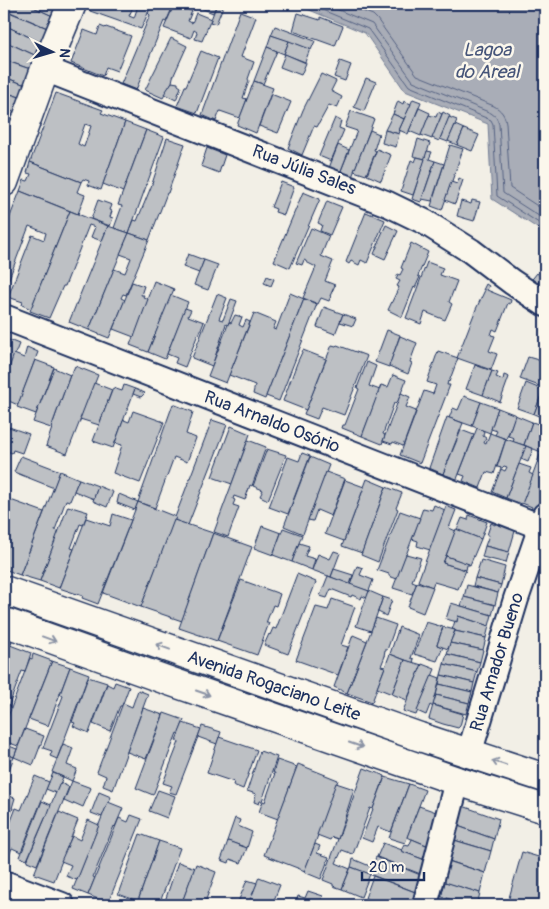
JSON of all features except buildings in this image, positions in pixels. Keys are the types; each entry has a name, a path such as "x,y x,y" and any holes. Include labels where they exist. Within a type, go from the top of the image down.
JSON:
{"main road":[{"path":"4,182 45,69 72,4"},
{"name":"Avenida Rogaciano Leite","path":"4,590 289,692 545,778"},
{"name":"Avenida Rogaciano Leite","path":"4,622 136,670 457,781 545,809"}],"street":[{"name":"Rua Júlia Sales","path":"45,69 388,204 425,222 471,251 545,304"},
{"name":"Rua Arnaldo Osório","path":"4,317 543,521"},
{"name":"Rua Amador Bueno","path":"470,754 516,599 543,521"},
{"path":"426,905 457,781"},
{"path":"4,884 62,905"}],"water":[{"name":"Lagoa do Areal","path":"295,4 545,4 545,233 492,199 488,124 405,91 365,33"}]}
